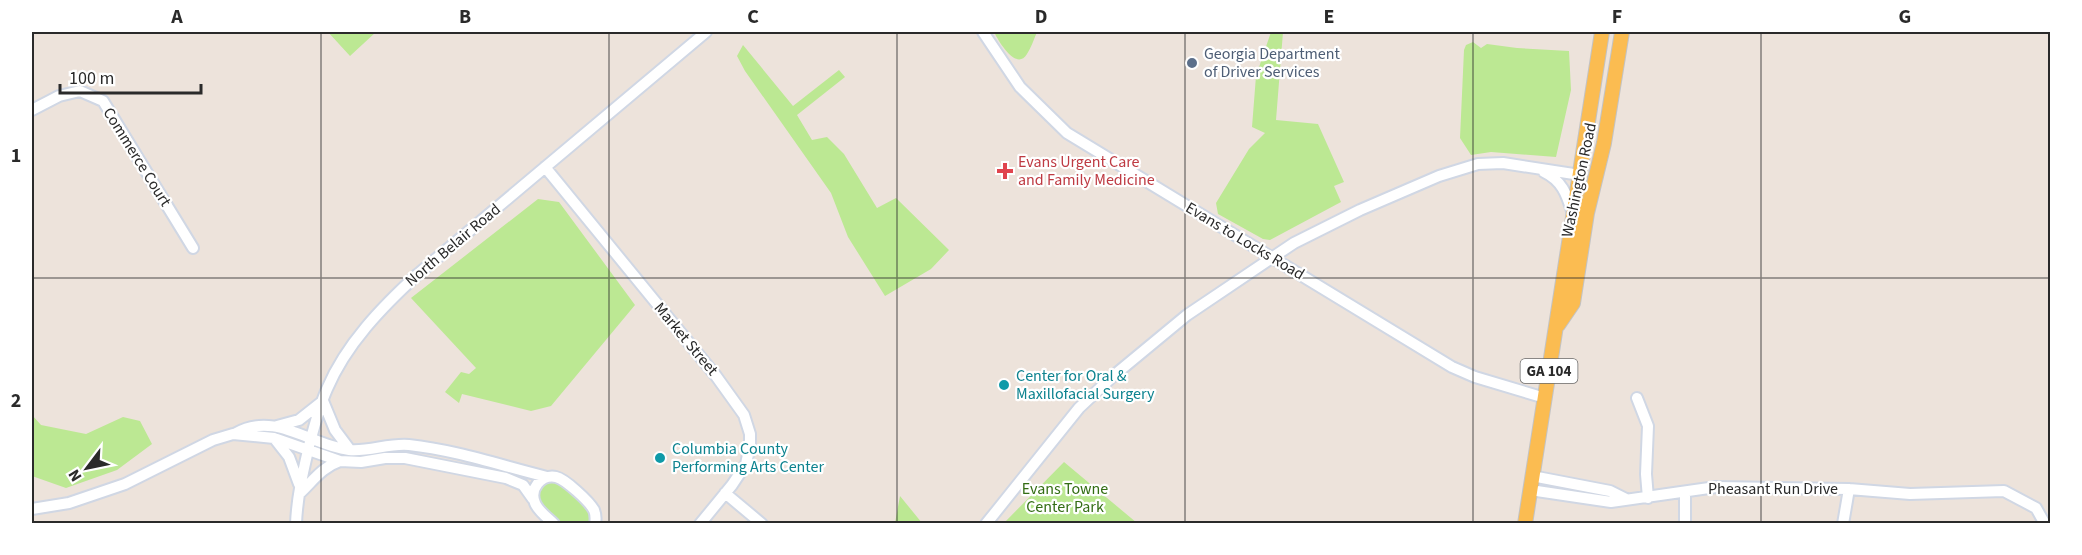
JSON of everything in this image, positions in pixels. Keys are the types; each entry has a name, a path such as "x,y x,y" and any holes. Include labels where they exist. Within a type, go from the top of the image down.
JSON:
{"main road":[{"name":"Washington Road","path":"1525,524 1602,32"},
{"name":"Washington Road","path":"1556,330 1573,303 1587,213 1604,143 1622,32"}],"street":[{"name":"North Belair Road","path":"296,524 300,490 322,400 338,366 370,322 393,297 706,32"},
{"name":"Evans to Locks Road","path":"983,32 1020,87 1067,133 1452,367 1474,377 1545,398"},
{"name":"Commerce Court","path":"32,110 59,96 80,91 103,100 193,248"},
{"path":"986,524 1079,408 1112,377 1187,315 1294,243 1360,210 1438,176 1478,164 1503,164 1580,175"},
{"name":"Market Street","path":"545,167 716,375 744,414 750,434 749,455 742,471 700,523"},
{"path":"1536,168 1560,183 1565,190 1574,218"},
{"path":"1637,398 1648,426 1646,474 1648,498"},
{"path":"32,510 69,503 125,484 213,440 254,425 276,426 299,420 322,400 335,430 350,450"},
{"path":"276,426 340,461 361,462 385,458 405,458 512,480 523,485 538,508 554,524"},
{"path":"233,434 350,450 408,445 511,466 547,477"},
{"path":"274,438 289,457 300,490 311,483 318,473 340,461"},
{"path":"428,462 432,450"},
{"path":"534,499 534,488 542,479 553,476 564,480 590,504 596,521"},
{"name":"Pheasant Run Drive","path":"1531,483 1610,491 1626,499 1648,498 1716,487 1849,489 1910,494 2004,491 2036,508 2045,524"},
{"name":"Pheasant Run Drive","path":"1843,524 1849,489"},
{"path":"1685,492 1685,524"},
{"path":"725,493 762,524"}],"green space":[{"path":"328,32 376,32 350,56"},
{"path":"994,32 1037,32 1027,54 1023,59 1018,59 1008,53"},
{"path":"1271,32 1283,32 1276,120 1318,124 1344,182 1334,186 1341,202 1270,240 1263,239 1218,214 1216,203 1249,149 1265,133 1252,127 1256,76"},
{"path":"1473,42 1481,48 1487,44 1569,51 1571,90 1556,157 1491,152 1471,155 1460,138 1464,50 1466,45"},
{"path":"743,45 793,106 839,70 845,77 797,115 812,140 827,137 844,154 877,208 896,198 949,250 931,269 885,296 848,237 831,193 745,71 737,56"},
{"path":"538,199 559,202 635,305 551,406 531,411 462,394 459,403 445,392 461,372 469,374 476,368 411,298"},
{"path":"32,415 41,425 86,434 123,417 140,421 152,444 117,470 66,488 32,476"},
{"name":"Evans Towne Center Park","path":"1064,462 1137,523 1004,523"},
{"path":"550,481 559,482 587,508 591,518 590,523 562,523 541,503 539,492"},
{"path":"900,496 922,523 895,523"}],"place":[{"name":"Georgia Department of Driver Services","path":"1192,63"},
{"name":"Evans Urgent Care and Family Medicine","path":"1005,171"},
{"name":"Center for Oral & Maxillofacial Surgery","path":"1004,385"},
{"name":"Columbia County Performing Arts Center","path":"660,458"}]}
